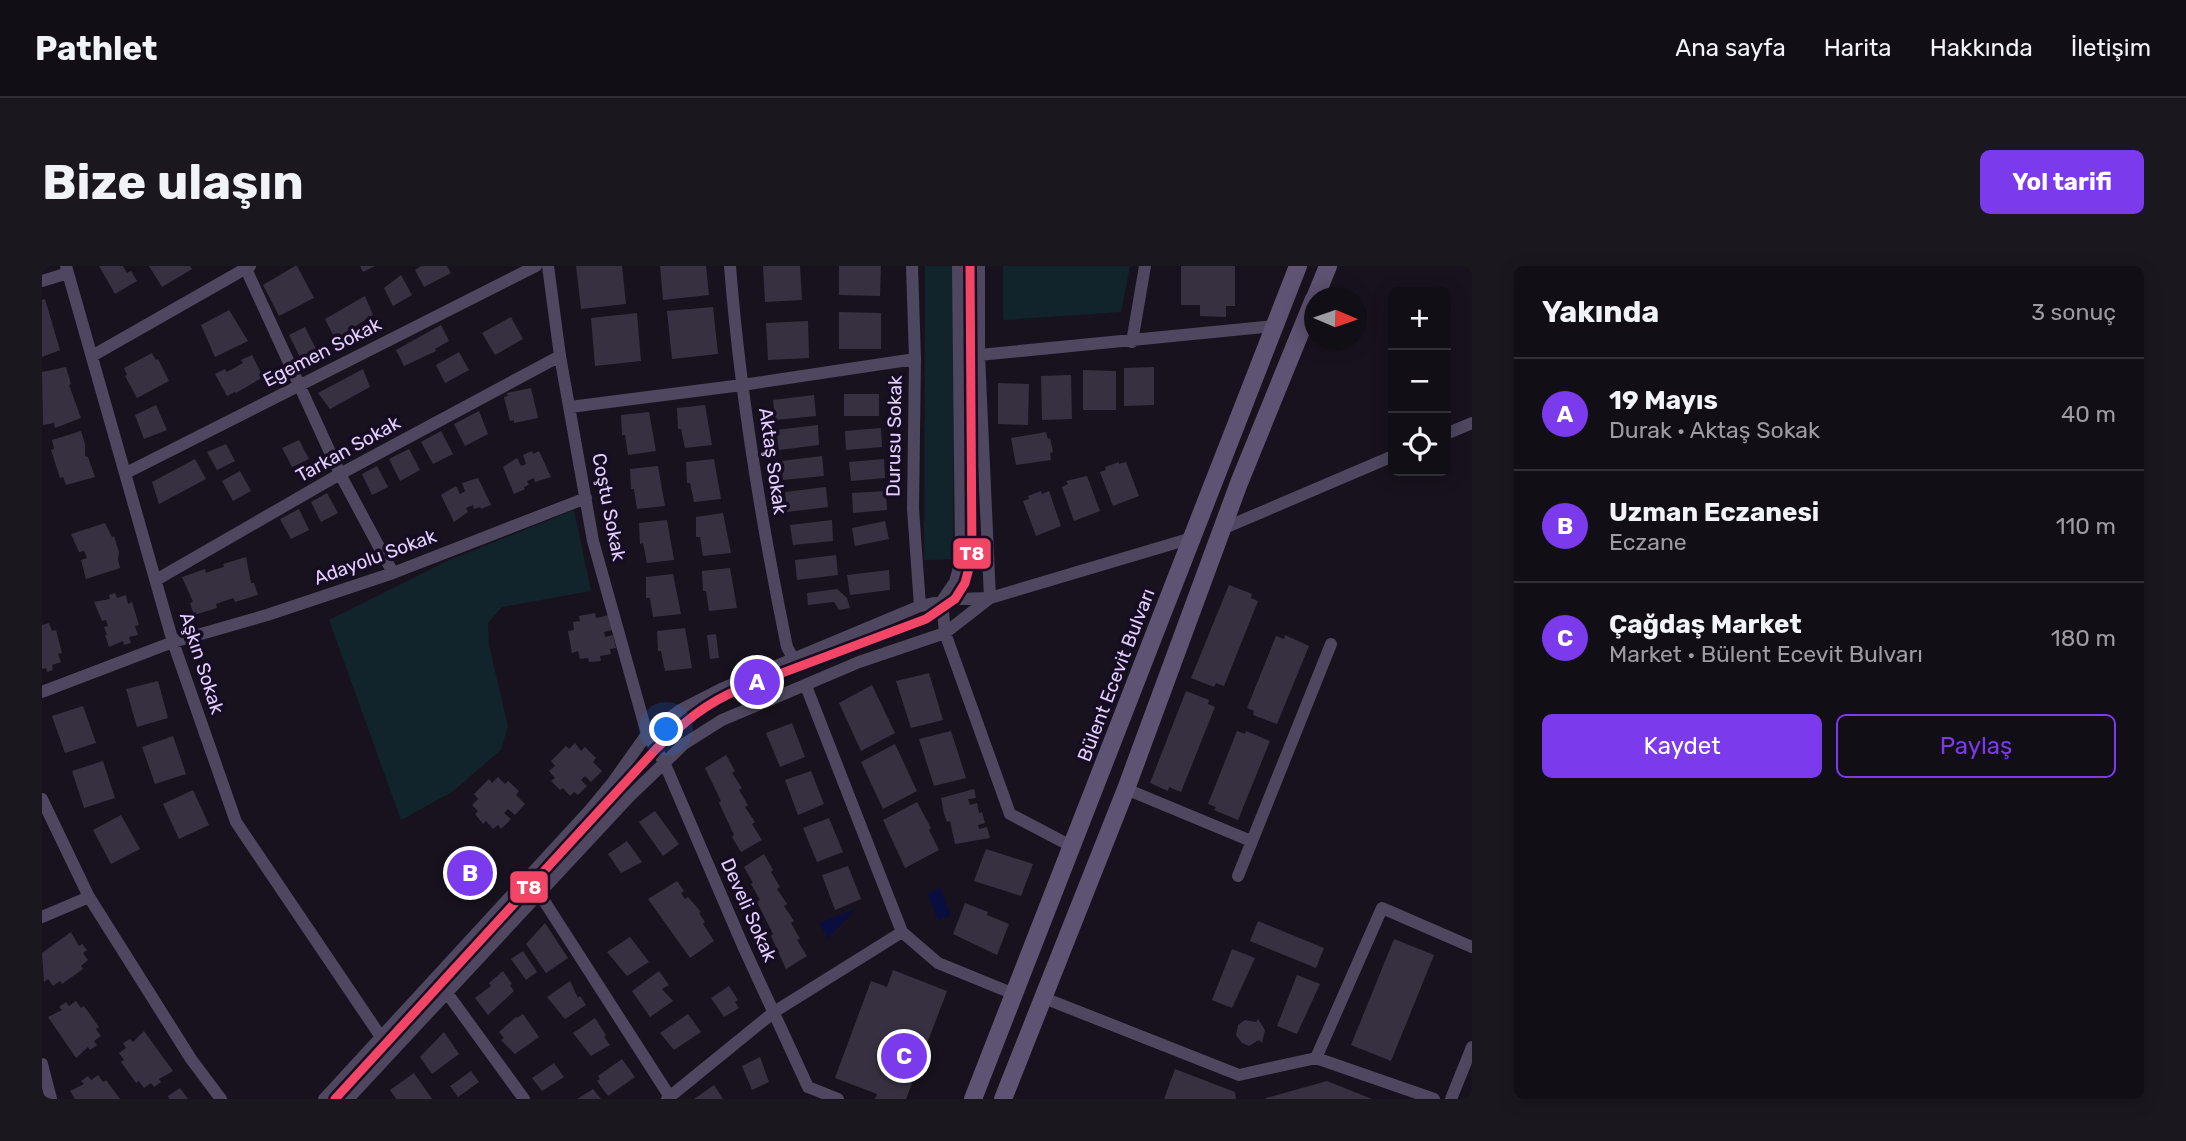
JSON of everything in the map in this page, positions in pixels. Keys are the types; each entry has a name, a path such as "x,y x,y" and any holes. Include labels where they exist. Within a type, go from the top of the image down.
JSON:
{"main road":[{"name":"Bülent Ecevit Bulvarı","path":"973,1099 1298,266"},
{"path":"1319,287 1328,266"},
{"path":"1003,1099 1126,789 1222,529 1304,325"}],"street":[{"name":"Egemen Sokak","path":"126,473 536,266"},
{"name":"Coştu Sokak","path":"548,266 560,356 593,541 647,734 656,749"},
{"name":"Aktaş Sokak","path":"730,266 742,386 764,534 787,647 793,658"},
{"name":"Durusu Sokak","path":"912,266 915,359 913,509 920,606"},
{"path":"958,266 961,560 955,582 942,601 945,633 1010,814 1071,846"},
{"path":"979,266 979,355 990,598"},
{"path":"1132,342 1145,266"},
{"path":"92,356 248,268 340,474 393,573"},
{"path":"42,281 67,269"},
{"name":"Aşkın Sokak","path":"67,269 173,642 236,822 380,1037"},
{"path":"979,355 1274,326"},
{"name":"Tarkan Sokak","path":"156,580 340,474 560,356"},
{"path":"570,407 742,386 915,359"},
{"path":"1451,432 1472,423"},
{"path":"1222,529 1388,458"},
{"name":"Adayolu Sokak","path":"42,692 173,642 267,615 393,573 586,498"},
{"path":"324,1099 589,811 647,734 682,709 721,689 920,606 942,601 990,598 1192,538"},
{"path":"356,1096 539,893 684,744 722,720 859,662 945,633 990,598"},
{"path":"1238,876 1331,644"},
{"path":"806,686 902,932 937,963 1014,994"},
{"name":"Develi Sokak","path":"656,749 774,1012 807,1093"},
{"path":"1126,789 1251,841"},
{"path":"42,799 89,897 191,1059 221,1099"},
{"path":"539,893 668,1098 774,1012 902,932"},
{"path":"42,916 89,897"},
{"path":"1316,1058 1382,908 1472,947"},
{"path":"447,993 524,1099"},
{"path":"1044,998 1239,1074 1316,1058 1434,1099"},
{"path":"1451,1099 1472,1048"},
{"path":"42,1064 51,1099"},
{"path":"807,1093 838,1099"}],"shaded area":[{"path":"925,266 955,266 953,559 924,560"},
{"path":"1003,266 1130,266 1121,312 1003,320"},
{"path":"574,510 591,591 502,607 488,623 489,645 508,726 501,750 452,792 401,820 329,620 447,561"},
{"path":"940,888 951,915 938,920 927,894"},
{"path":"856,909 828,938 819,923"}],"building":[{"path":"99,266 123,266 127,273 131,271 137,281 115,294"},
{"path":"149,266 190,266 192,269 162,287"},
{"path":"295,266 314,298 279,316 263,285"},
{"path":"360,266 375,266 363,272"},
{"path":"421,266 447,266 451,273 424,287 415,270"},
{"path":"576,266 622,266 626,304 581,309"},
{"path":"660,266 706,266 709,295 663,300"},
{"path":"763,266 800,266 802,300 765,302"},
{"path":"839,266 881,266 880,296 839,295"},
{"path":"1181,266 1235,266 1235,306 1226,306 1226,317 1200,316 1200,305 1181,305"},
{"path":"401,275 412,295 393,306 384,288"},
{"path":"365,296 373,315 335,339 325,319"},
{"path":"45,299 60,350 42,357 42,300"},
{"path":"713,307 718,354 672,359 667,311"},
{"path":"229,310 248,341 215,357 201,325"},
{"path":"839,312 881,313 881,349 839,349"},
{"path":"637,313 641,361 595,366 591,318"},
{"path":"511,317 523,339 495,355 482,333"},
{"path":"808,321 809,358 768,360 766,323"},
{"path":"441,325 449,341 435,349 436,351 404,366 396,350"},
{"path":"305,327 316,349 300,357 289,335"},
{"path":"459,352 469,370 445,383 436,365"},
{"path":"152,353 169,381 137,398 125,376 127,375 124,368"},
{"path":"252,355 263,377 227,396 215,374 225,369 227,372"},
{"path":"66,367 71,384 69,385 81,418 55,428 54,423 43,425 42,372"},
{"path":"1154,367 1154,405 1124,406 1124,368"},
{"path":"363,369 370,387 330,409 318,393"},
{"path":"1083,370 1116,371 1116,410 1083,410"},
{"path":"1071,375 1072,419 1042,420 1041,376"},
{"path":"998,383 1029,384 1028,425 998,424"},
{"path":"531,388 538,418 514,423 514,420 510,421 504,397 508,396 507,393"},
{"path":"844,394 879,394 879,416 844,416"},
{"path":"814,395 816,416 775,420 773,400"},
{"path":"156,405 167,430 144,439 135,415"},
{"path":"705,405 712,445 685,448 681,429 678,429 677,408"},
{"path":"479,411 488,434 465,446 454,424"},
{"path":"649,412 656,451 628,455 625,435 622,435 621,415"},
{"path":"818,425 819,445 779,450 776,430"},
{"path":"881,428 882,447 846,450 845,431"},
{"path":"81,431 85,456 88,457 95,477 66,485 63,477 60,478 51,450 54,449 52,440"},
{"path":"441,431 453,454 433,464 421,442"},
{"path":"1046,432 1053,452 1050,453 1051,460 1016,465 1011,438"},
{"path":"299,440 309,459 292,467 282,448"},
{"path":"226,444 235,461 217,470 207,452"},
{"path":"409,449 420,470 400,481 389,459"},
{"path":"532,451 533,454 539,451 551,477 535,482 534,478 527,481 529,485 524,487 525,489 514,494 503,467 517,458 521,466 526,464 523,455"},
{"path":"822,456 824,476 783,480 781,461"},
{"path":"195,459 206,479 159,504 152,482"},
{"path":"714,459 721,499 694,502 690,483 687,483 686,462"},
{"path":"884,459 885,478 851,481 849,462"},
{"path":"1119,462 1126,462 1139,496 1113,506 1100,472"},
{"path":"377,466 388,487 372,495 362,474"},
{"path":"658,466 665,506 637,509 634,489 631,489 630,469"},
{"path":"240,471 251,491 233,501 222,481"},
{"path":"1087,476 1100,511 1074,521 1062,487 1068,484 1066,481"},
{"path":"478,478 491,505 481,509 474,509 473,505 466,508 468,512 454,522 441,495 456,486 460,494 465,491 462,483"},
{"path":"826,487 828,507 787,512 785,492"},
{"path":"886,491 887,510 853,513 852,493"},
{"path":"1041,491 1042,494 1049,491 1061,526 1036,536 1023,501"},
{"path":"327,493 338,513 321,522 311,502"},
{"path":"299,509 309,530 291,539 280,519"},
{"path":"723,513 731,553 703,556 700,537 696,537 696,517"},
{"path":"667,520 674,560 647,563 643,543 640,544 639,523"},
{"path":"832,520 833,541 793,545 790,525"},
{"path":"885,521 889,539 855,546 852,528"},
{"path":"105,523 112,537 114,536 120,568 86,579 81,560 87,558 84,551 79,552 71,534"},
{"path":"836,555 838,575 797,580 795,560"},
{"path":"246,557 251,583 254,583 258,595 235,602 233,598 216,604 217,608 194,615 190,603 193,602 182,577 205,569 206,573"},
{"path":"730,568 737,608 709,611 706,591 703,591 702,571"},
{"path":"889,570 890,590 850,595 847,575"},
{"path":"673,574 681,614 653,617 650,598 646,598 646,577"},
{"path":"1229,585 1252,594 1251,598 1258,601 1224,686 1216,683 1214,687 1191,678"},
{"path":"837,589 847,598 850,608 839,610 834,602 808,605 807,593"},
{"path":"115,593 117,598 126,595 128,604 132,602 139,625 135,626 138,635 129,637 131,643 124,645 123,641 109,647 104,627 108,626 106,620 102,621 94,602 110,599 109,595"},
{"path":"595,613 596,618 609,615 612,630 604,632 605,637 613,635 616,648 610,649 611,654 600,656 601,661 589,662 588,658 580,659 578,651 572,653 568,631 574,630 573,622 580,621 579,616"},
{"path":"49,623 52,631 56,630 62,653 58,654 61,662 52,665 53,670 47,672 46,668 42,669 42,625"},
{"path":"685,628 692,668 665,671 661,651 658,651 657,631"},
{"path":"716,634 719,658 710,659 707,635"},
{"path":"1285,635 1309,646 1277,724 1253,715 1254,711 1247,708 1276,636 1284,639"},
{"path":"929,673 943,720 911,728 896,681"},
{"path":"158,681 168,718 137,727 126,689"},
{"path":"872,685 895,733 861,751 839,703"},
{"path":"1186,691 1209,700 1208,704 1215,707 1181,792 1169,787 1168,791 1150,783"},
{"path":"83,706 96,743 65,753 52,716"},
{"path":"792,723 805,757 780,767 766,733"},
{"path":"951,731 966,778 934,786 919,739"},
{"path":"1237,731 1245,734 1246,731 1270,741 1238,820 1214,810 1216,807 1208,804"},
{"path":"173,736 186,774 155,784 142,747"},
{"path":"575,743 581,751 585,747 596,758 593,762 602,771 591,782 585,776 581,780 587,786 578,795 574,792 570,796 551,781 555,778 549,771 555,766 551,761 566,746 569,749"},
{"path":"895,744 917,791 883,809 861,762"},
{"path":"726,755 735,771 732,773 742,788 739,790 748,805 745,807 755,822 752,824 762,840 741,852 732,837 734,835 719,803 721,801 705,768"},
{"path":"103,761 115,798 84,808 72,771"},
{"path":"811,771 824,804 798,815 785,780"},
{"path":"498,777 505,784 508,781 519,791 516,795 525,804 515,815 508,809 504,813 511,819 501,829 498,825 493,829 486,821 483,824 475,814 478,811 472,805 478,799 474,794 489,779 492,783"},
{"path":"974,789 976,798 968,799 970,805 977,803 985,823 978,825 979,829 987,827 990,838 955,844 941,798"},
{"path":"193,790 209,825 179,839 163,804"},
{"path":"917,802 939,850 905,868 883,820"},
{"path":"655,811 679,844 663,856 639,822"},
{"path":"121,815 140,849 111,864 93,830"},
{"path":"829,818 843,852 817,862 803,828"},
{"path":"627,841 642,862 621,873 608,854"},
{"path":"986,849 1033,864 1021,896 974,881"},
{"path":"764,854 780,887 777,889 787,904 784,906 794,921 791,923 800,939 797,940 807,956 786,969 757,902 760,900 751,884 753,883 744,867"},
{"path":"848,866 861,899 835,910 822,875"},
{"path":"677,881 684,891 681,893 685,899 688,897 701,912 699,913 705,922 703,924 714,941 690,958 648,899"},
{"path":"965,903 1009,924 997,955 953,934"},
{"path":"1258,921 1324,948 1316,968 1250,941"},
{"path":"545,923 568,958 546,973 526,944"},
{"path":"71,932 79,946 82,944 87,950 83,953 88,960 81,966 83,969 62,984 60,981 53,986 48,979 44,982 42,953"},
{"path":"630,937 649,962 627,976 607,952"},
{"path":"1394,939 1434,955 1391,1061 1351,1045"},
{"path":"1232,949 1255,958 1232,1008 1212,1000"},
{"path":"523,951 537,972 526,980 511,959"},
{"path":"893,970 947,991 906,1099 875,1099 877,1094 835,1078 871,981 887,987"},
{"path":"503,971 514,991 488,1015 475,998 491,986 489,983"},
{"path":"659,971 669,985 662,989 673,1001 650,1017 632,991"},
{"path":"1297,975 1320,984 1297,1034 1277,1026"},
{"path":"570,981 578,998 580,996 586,1005 565,1019 547,997"},
{"path":"729,986 738,1000 735,1002 739,1008 724,1017 711,998"},
{"path":"76,1001 81,1008 84,1006 99,1027 96,1029 101,1036 94,1041 97,1045 90,1050 88,1047 76,1058 48,1017 62,1010 59,1007 66,1002 69,1006"},
{"path":"523,1014 539,1037 515,1054 501,1040 504,1038 499,1032"},
{"path":"688,1014 701,1032 674,1050 660,1033"},
{"path":"595,1018 610,1045 591,1056 573,1033"},
{"path":"1258,1019 1265,1030 1262,1043 1259,1040 1249,1046 1242,1043 1236,1035 1238,1025 1245,1020 1256,1022"},
{"path":"144,1031 173,1071 159,1079 161,1082 154,1087 151,1083 144,1088 139,1081 136,1083 121,1062 124,1060 119,1053 126,1048 123,1043 130,1039 133,1042"},
{"path":"444,1032 459,1054 432,1074 420,1057"},
{"path":"760,1057 769,1082 752,1090 742,1066"},
{"path":"622,1059 635,1077 608,1096 597,1081 600,1079 598,1076"},
{"path":"554,1063 564,1077 542,1091 532,1078"},
{"path":"1175,1069 1235,1092 1236,1099 1164,1099"},
{"path":"471,1071 479,1082 458,1097 450,1086"},
{"path":"414,1073 432,1099 396,1099 390,1090"},
{"path":"98,1075 103,1082 106,1080 120,1099 75,1099 70,1091 84,1084 81,1081 88,1076 91,1080"},
{"path":"1327,1081 1372,1099 1266,1099 1266,1098"},
{"path":"714,1085 723,1099 694,1099"},
{"path":"180,1088 188,1099 169,1099 168,1096"},
{"path":"593,1089 601,1099 577,1099"}],"transit line":[{"name":"T8","path":"335,1099 656,749 686,722 706,707 742,688 926,619 955,599 965,583 972,557 970,266"}],"place":[{"name":"19 Mayıs","path":"757,682"},
{"name":"Uzman Eczanesi","path":"470,873"},
{"name":"Çağdaş Market","path":"904,1056"}]}
